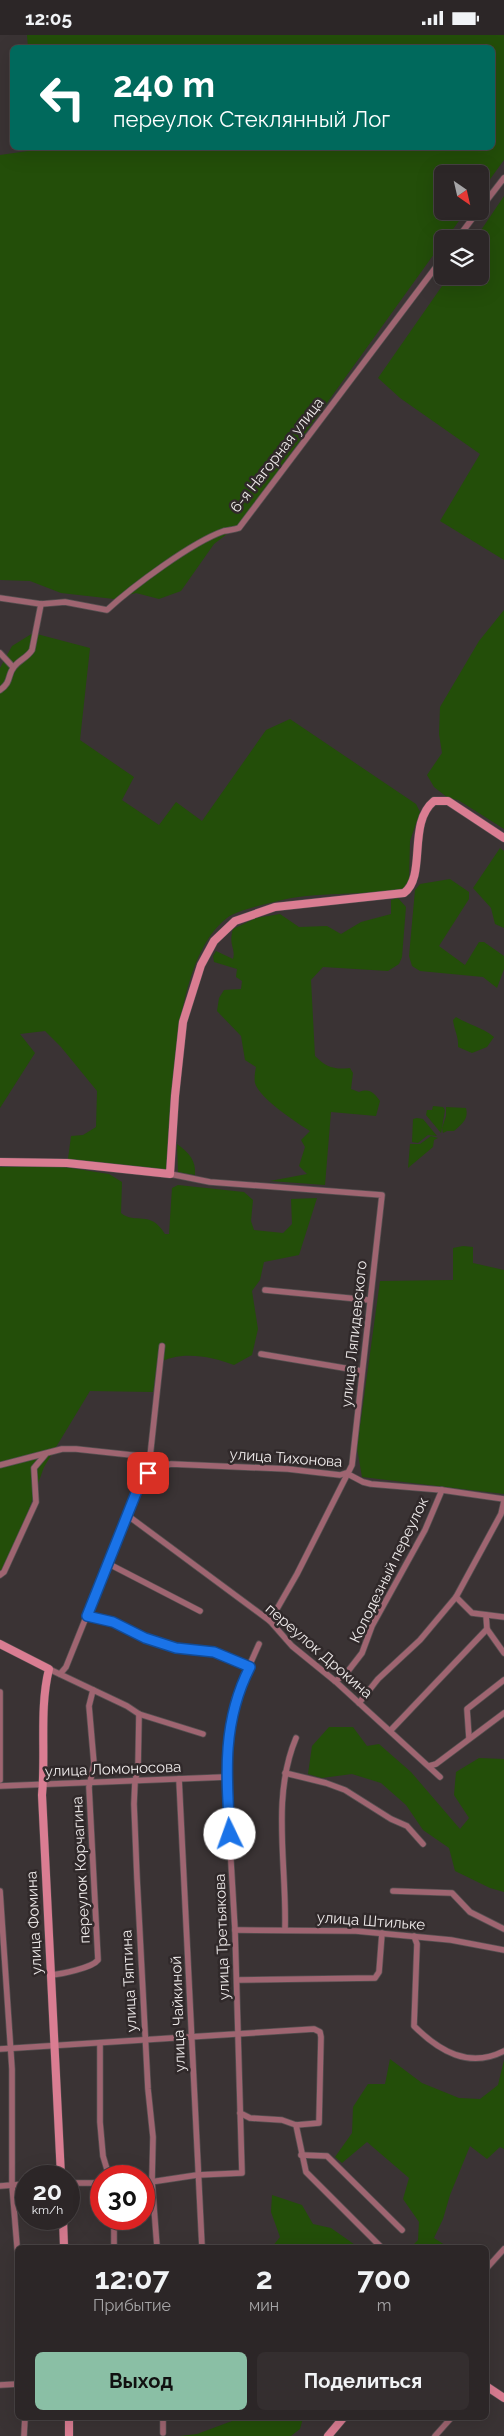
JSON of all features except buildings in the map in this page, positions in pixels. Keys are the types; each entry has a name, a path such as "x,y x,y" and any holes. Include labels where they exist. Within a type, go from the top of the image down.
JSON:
{"street":[{"path":"489,197 504,178"},
{"path":"464,230 471,220"},
{"name":"6-я Нагорная улица","path":"0,597 41,604 66,602 107,611 123,596 186,551 225,531 239,528 434,270"},
{"path":"0,690 8,683 13,667 32,651 41,604"},
{"path":"0,653 13,667"},
{"path":"0,1162 67,1163 170,1174 175,1096 183,1022 201,965 214,941 235,921 275,907 404,893 414,881 417,843 425,811 434,801 448,801 504,838"},
{"name":"улица Ляпидевского","path":"170,1174 210,1182 382,1195 352,1465 346,1473"},
{"path":"265,1290 369,1300"},
{"path":"60,1674 66,1667 140,1483 153,1469 150,1457 162,1346"},
{"path":"262,1354 362,1371"},
{"path":"0,1465 46,1453 76,1449 150,1457"},
{"path":"0,1575 4,1572 36,1502 34,1468 40,1457 46,1453"},
{"name":"улица Тихонова","path":"153,1469 172,1464 288,1469 340,1475 346,1473 363,1482 442,1490 504,1500"},
{"path":"270,1621 297,1574 346,1473"},
{"name":"Колодезный переулок","path":"335,1681 345,1675 362,1653 372,1626 421,1537 442,1490"},
{"path":"359,1703 378,1679 420,1639 456,1597 501,1514 504,1500"},
{"name":"переулок Дрокина","path":"127,1515 270,1621 292,1646 391,1730 440,1777"},
{"path":"109,1563 200,1611"},
{"path":"456,1597 468,1611 504,1617"},
{"path":"486,1615 487,1629 504,1653"},
{"path":"87,1616 113,1622 145,1638 176,1648 214,1652 250,1667"},
{"path":"391,1730 487,1629"},
{"path":"0,1644 127,1706 139,1714 203,1734"},
{"name":"улица Третьякова","path":"197,2175 242,2173 235,1930 226,1777 233,1707 259,1645"},
{"name":"улица Фомина","path":"49,1669 44,1688 43,1784 61,2165"},
{"path":"469,1738 467,1709 504,1680"},
{"name":"переулок Корчагина","path":"51,1975 74,1971 96,1963 98,1960 89,1787 94,1764 90,1706 93,1690"},
{"path":"0,1692 0,1780"},
{"path":"429,1766 436,1764 504,1713"},
{"name":"улица Тяптина","path":"139,1714 138,1769 135,1781 137,1878 145,2040 153,2137 152,2165"},
{"path":"286,1929 282,1808 288,1755 296,1738"},
{"path":"285,1773 346,1790 391,1819 407,1826 423,1844"},
{"name":"улица Ломоносова","path":"0,1786 226,1777"},
{"name":"улица Чайкиной","path":"179,1779 202,2245"},
{"path":"0,1891 11,2049 12,2185 17,2245"},
{"path":"393,1891 452,1893 470,1912 504,1929"},
{"name":"улица Штильке","path":"235,1930 286,1929 382,1933 451,1940 504,1949"},
{"path":"237,1980 375,1978 379,1972 382,1933"},
{"path":"414,1936 417,1944 414,2026 441,2049 471,2059 482,2059 504,2051"},
{"path":"0,2049 192,2038 238,2033 314,2029 320,2032 319,2123 296,2125 282,2120 250,2117 240,2113"},
{"path":"100,2043 100,2122 106,2165"},
{"path":"296,2125 306,2172 379,2245"},
{"path":"301,2155 328,2156 402,2230"},
{"path":"155,2181 197,2175"},
{"path":"0,2186 12,2185"},
{"name":"улица Тяптина","path":"155,2221 157,2245"},
{"path":"63,2230 64,2245"},
{"path":"114,2230 114,2245"},
{"path":"489,2266 504,2249"},
{"path":"0,2385 15,2384"},
{"path":"489,2388 504,2398"},
{"path":"24,2436 25,2420"},
{"path":"68,2436 69,2420"},
{"path":"163,2420 163,2433"},
{"path":"328,2436 341,2420"},
{"path":"435,2436 449,2420"}],"green space":[{"path":"27,35 504,35 504,160 489,181 489,165 434,165 434,220 460,220 452,230 434,230 434,254 240,524 214,544 181,591 159,599 136,593 114,599 61,593 30,581 0,580 0,155 35,150 495,150 495,45 28,45"},
{"path":"504,196 504,560 440,521 480,454 400,398 378,378 443,285 489,285 489,230 481,230"},
{"path":"504,610 504,829 458,800 448,798 434,787 427,775 442,753 439,734 440,707 479,641"},
{"path":"33,633 90,648 80,740 134,777 122,800 159,825 176,802 202,821 266,730 290,719 416,804 420,812 410,841 409,879 406,888 390,891 290,898 231,915 209,938 195,966 185,999 178,1035 171,1109 168,1170 68,1159 71,1136 83,1135 96,1127 97,1091 61,1047 45,1031 20,1034 35,1053 0,1108 0,668 12,646"},
{"path":"500,848 504,851 504,928 495,924 491,908 473,888"},
{"path":"450,879 469,892 469,899 439,946 465,965 479,942 484,942 504,956 504,969 497,988 483,977 420,971 412,966 409,956 415,890 420,884"},
{"path":"398,898 406,907 402,957 399,964 388,971 323,967 311,980 315,1056 331,1067 339,1069 350,1068 353,1073 351,1089 359,1092 371,1092 380,1101 376,1116 331,1112 325,1185 270,1181 307,1174 299,1166 305,1147 301,1140 310,1131 279,1110 258,1089 255,1083 256,1067 245,1060 241,1036 217,1011 219,998 224,990 241,989 242,981 236,977 237,969 214,962 213,956 216,951 233,959 234,952 231,939 233,929 256,918 280,914 299,927 327,926 341,934 361,922 391,914 391,900"},
{"path":"456,1017 494,1037 487,1047 472,1053 458,1047 453,1020"},
{"path":"433,1106 443,1107 445,1110 441,1133 426,1115 427,1110 432,1110"},
{"path":"446,1107 466,1108 467,1115 462,1124 454,1131 443,1133 442,1128 446,1116"},
{"path":"413,1119 423,1119 437,1136 428,1135 418,1143 412,1142"},
{"path":"431,1136 438,1138 434,1140 433,1147 408,1168 410,1144 420,1144"},
{"path":"177,1144 191,1157 195,1175 178,1172"},
{"path":"58,1166 109,1174 122,1182 121,1213 132,1218 154,1222 165,1234 169,1234 172,1188 178,1185 244,1192 253,1200 251,1221 254,1230 283,1233 292,1224 291,1199 317,1198 299,1255 264,1262 260,1280 252,1291 258,1329 252,1355 234,1365 205,1357 175,1357 157,1364 153,1392 90,1391 44,1467 6,1573 0,1575 0,1167"},
{"path":"473,1247 473,1263 504,1270 504,1494 362,1477 357,1448 380,1281 453,1280 453,1248"},
{"path":"329,1727 353,1727 367,1746 379,1744 411,1772 460,1829 469,1818 454,1795 456,1772 479,1758 504,1759 504,1892 490,1888 455,1871 449,1848 423,1830 406,1805 381,1783 352,1774 322,1778 308,1774 312,1746"},
{"path":"390,2059 422,2083 459,2098 480,2099 498,2085 504,2060 504,2149 500,2147 487,2159 470,2146 434,2238 445,2245 413,2245 418,2240 419,2222 403,2199 409,2178 367,2142 342,2163 335,2157 352,2133 353,2107 368,2084 385,2084"},
{"path":"272,2195 302,2205 313,2224 331,2228 355,2245 274,2245 280,2237 271,2212"},
{"path":"302,2420 300,2429 291,2436 180,2436 197,2434 232,2421"}],"route":[{"path":"148,1473 140,1483 87,1616 113,1622 145,1638 176,1648 214,1652 250,1667 235,1698 230,1722 226,1777 230,1834"}]}
